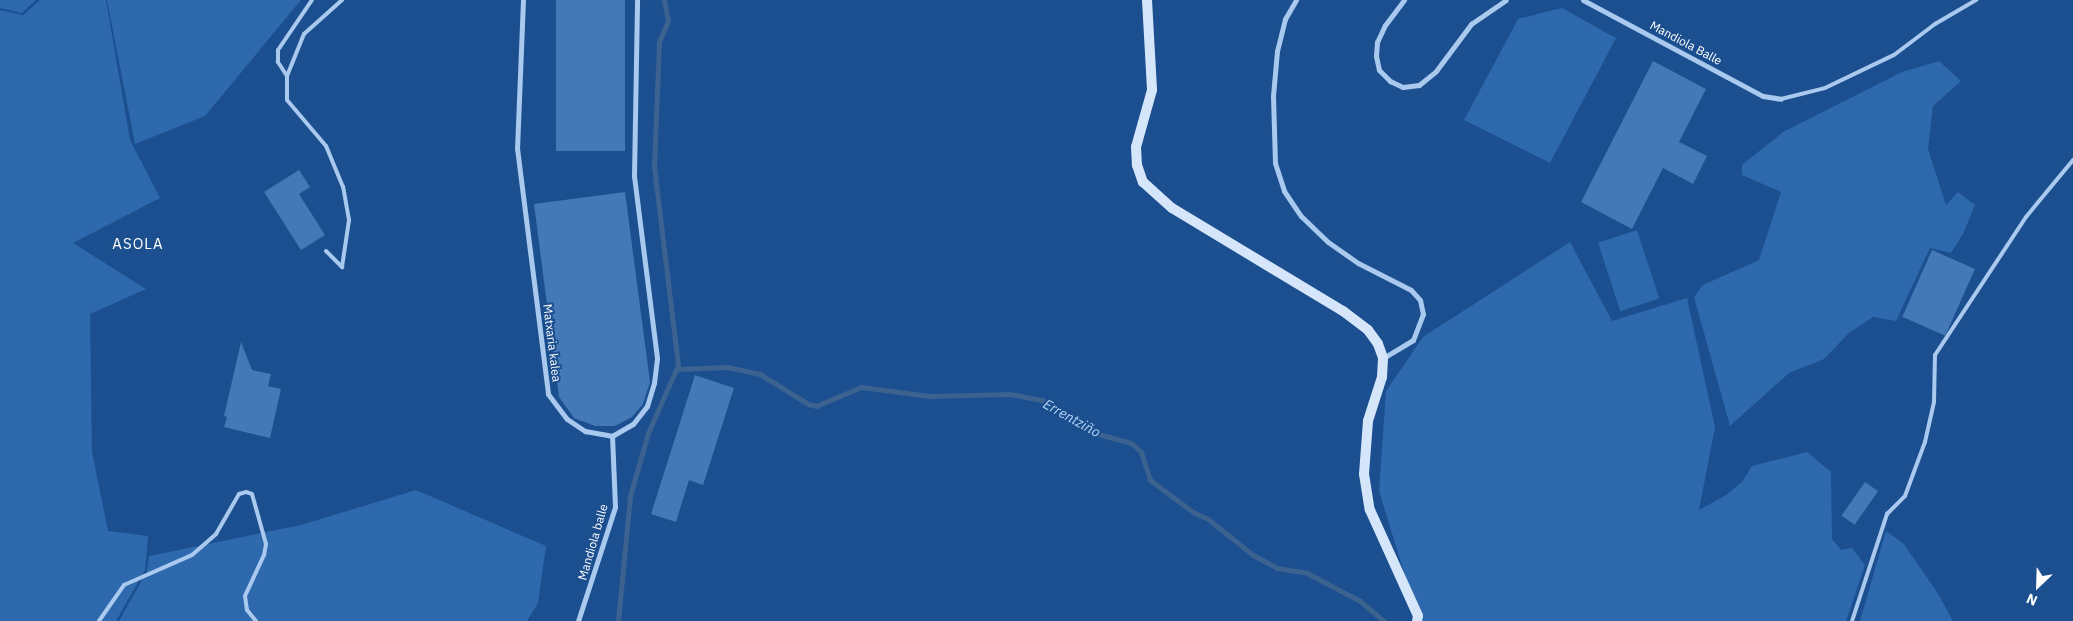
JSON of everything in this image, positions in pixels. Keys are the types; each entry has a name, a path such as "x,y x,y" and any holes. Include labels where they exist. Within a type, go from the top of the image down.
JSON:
{"street":[{"name":"Matxaria kalea","path":"523,0 517,148 548,394 567,419 585,431 612,436"},
{"path":"612,436 633,424 647,406 654,384 656,358 634,176 637,0"},
{"path":"1147,0 1152,90 1136,147 1137,165 1143,182 1172,208 1368,330 1383,358 1382,377 1368,421 1364,474 1370,510 1418,616 1417,621"},
{"path":"1296,0 1285,19 1277,51 1272,96 1275,163 1284,191 1308,223 1351,258 1410,290 1420,300 1422,320 1413,340 1383,358"},
{"path":"1404,0 1385,25 1377,42 1376,56 1379,70 1390,82 1402,87 1419,85 1436,71 1471,24 1506,0"},
{"name":"Mandiola Balle","path":"1583,0 1763,96 1781,99"},
{"name":"Mandiola balle","path":"578,621 615,507 612,436"}],"lane":[{"path":"287,76 278,62 278,50 312,0"},
{"path":"326,251 342,267 349,220 343,187 326,146 288,100 287,76 304,34 342,0"},
{"path":"1781,99 1825,88 1894,55 1935,24 1976,0"},
{"path":"1852,621 1887,514 1905,496 1925,442 1934,402 1935,355 2026,217 2073,160"},
{"path":"99,621 124,585 192,555 216,534 239,494 246,492 252,494 266,544 264,555 245,596 247,610 256,621"}],"shaded area":[{"path":"0,0 36,0 22,13 0,8"},
{"path":"40,0 106,0 130,140 160,198 73,243 146,289 90,314 92,452 108,531 148,536 145,570 116,621 0,621 0,10 23,15"},
{"path":"107,0 301,0 205,116 135,144"},
{"path":"1562,8 1616,38 1550,163 1464,120 1518,19"},
{"path":"1939,61 1961,81 1933,106 1928,149 1946,205 1958,192 1975,205 1963,234 1951,253 1930,248 1896,321 1873,317 1849,333 1824,359 1789,373 1730,426 1694,297 1703,285 1759,260 1781,192 1742,175 1742,165 1783,132 1902,72"},
{"path":"1637,230 1659,298 1620,311 1598,243"},
{"path":"1570,242 1612,321 1687,298 1715,427 1699,510 1726,495 1742,482 1752,466 1807,452 1831,472 1832,539 1841,550 1852,548 1865,565 1846,621 1419,621 1379,491 1386,391 1423,337"},
{"path":"416,490 546,546 538,603 527,621 119,621 147,571 149,556 301,525"},
{"path":"1886,531 1903,543 1937,592 1953,621 1860,621"}],"building":[{"path":"556,0 625,0 625,151 556,151"},
{"path":"1653,61 1706,89 1679,142 1707,156 1693,184 1663,168 1632,229 1581,202"},
{"path":"299,170 310,187 299,194 325,235 301,250 264,192"},
{"path":"625,192 650,382 643,404 632,417 615,426 595,426 574,418 559,397 534,204"},
{"path":"1932,250 1975,269 1945,336 1902,317"},
{"path":"241,342 252,370 271,374 268,386 281,389 270,438 224,427 227,417 224,416"},
{"path":"695,375 734,388 703,485 689,480 676,522 651,514"},
{"path":"1865,482 1878,491 1855,525 1841,516"}],"waterway":[{"path":"618,621 630,496 648,433 678,365 654,167 659,42 668,21 664,0"},
{"name":"Errentziño","path":"677,369 727,367 760,374 808,404 816,406 861,387 929,396 1010,394 1042,400 1098,434 1131,443 1141,452 1150,480 1193,512 1208,519 1253,555 1277,568 1307,573 1360,601 1384,621"}],"district":[{"name":"ASOLA","path":"138,244"}]}
